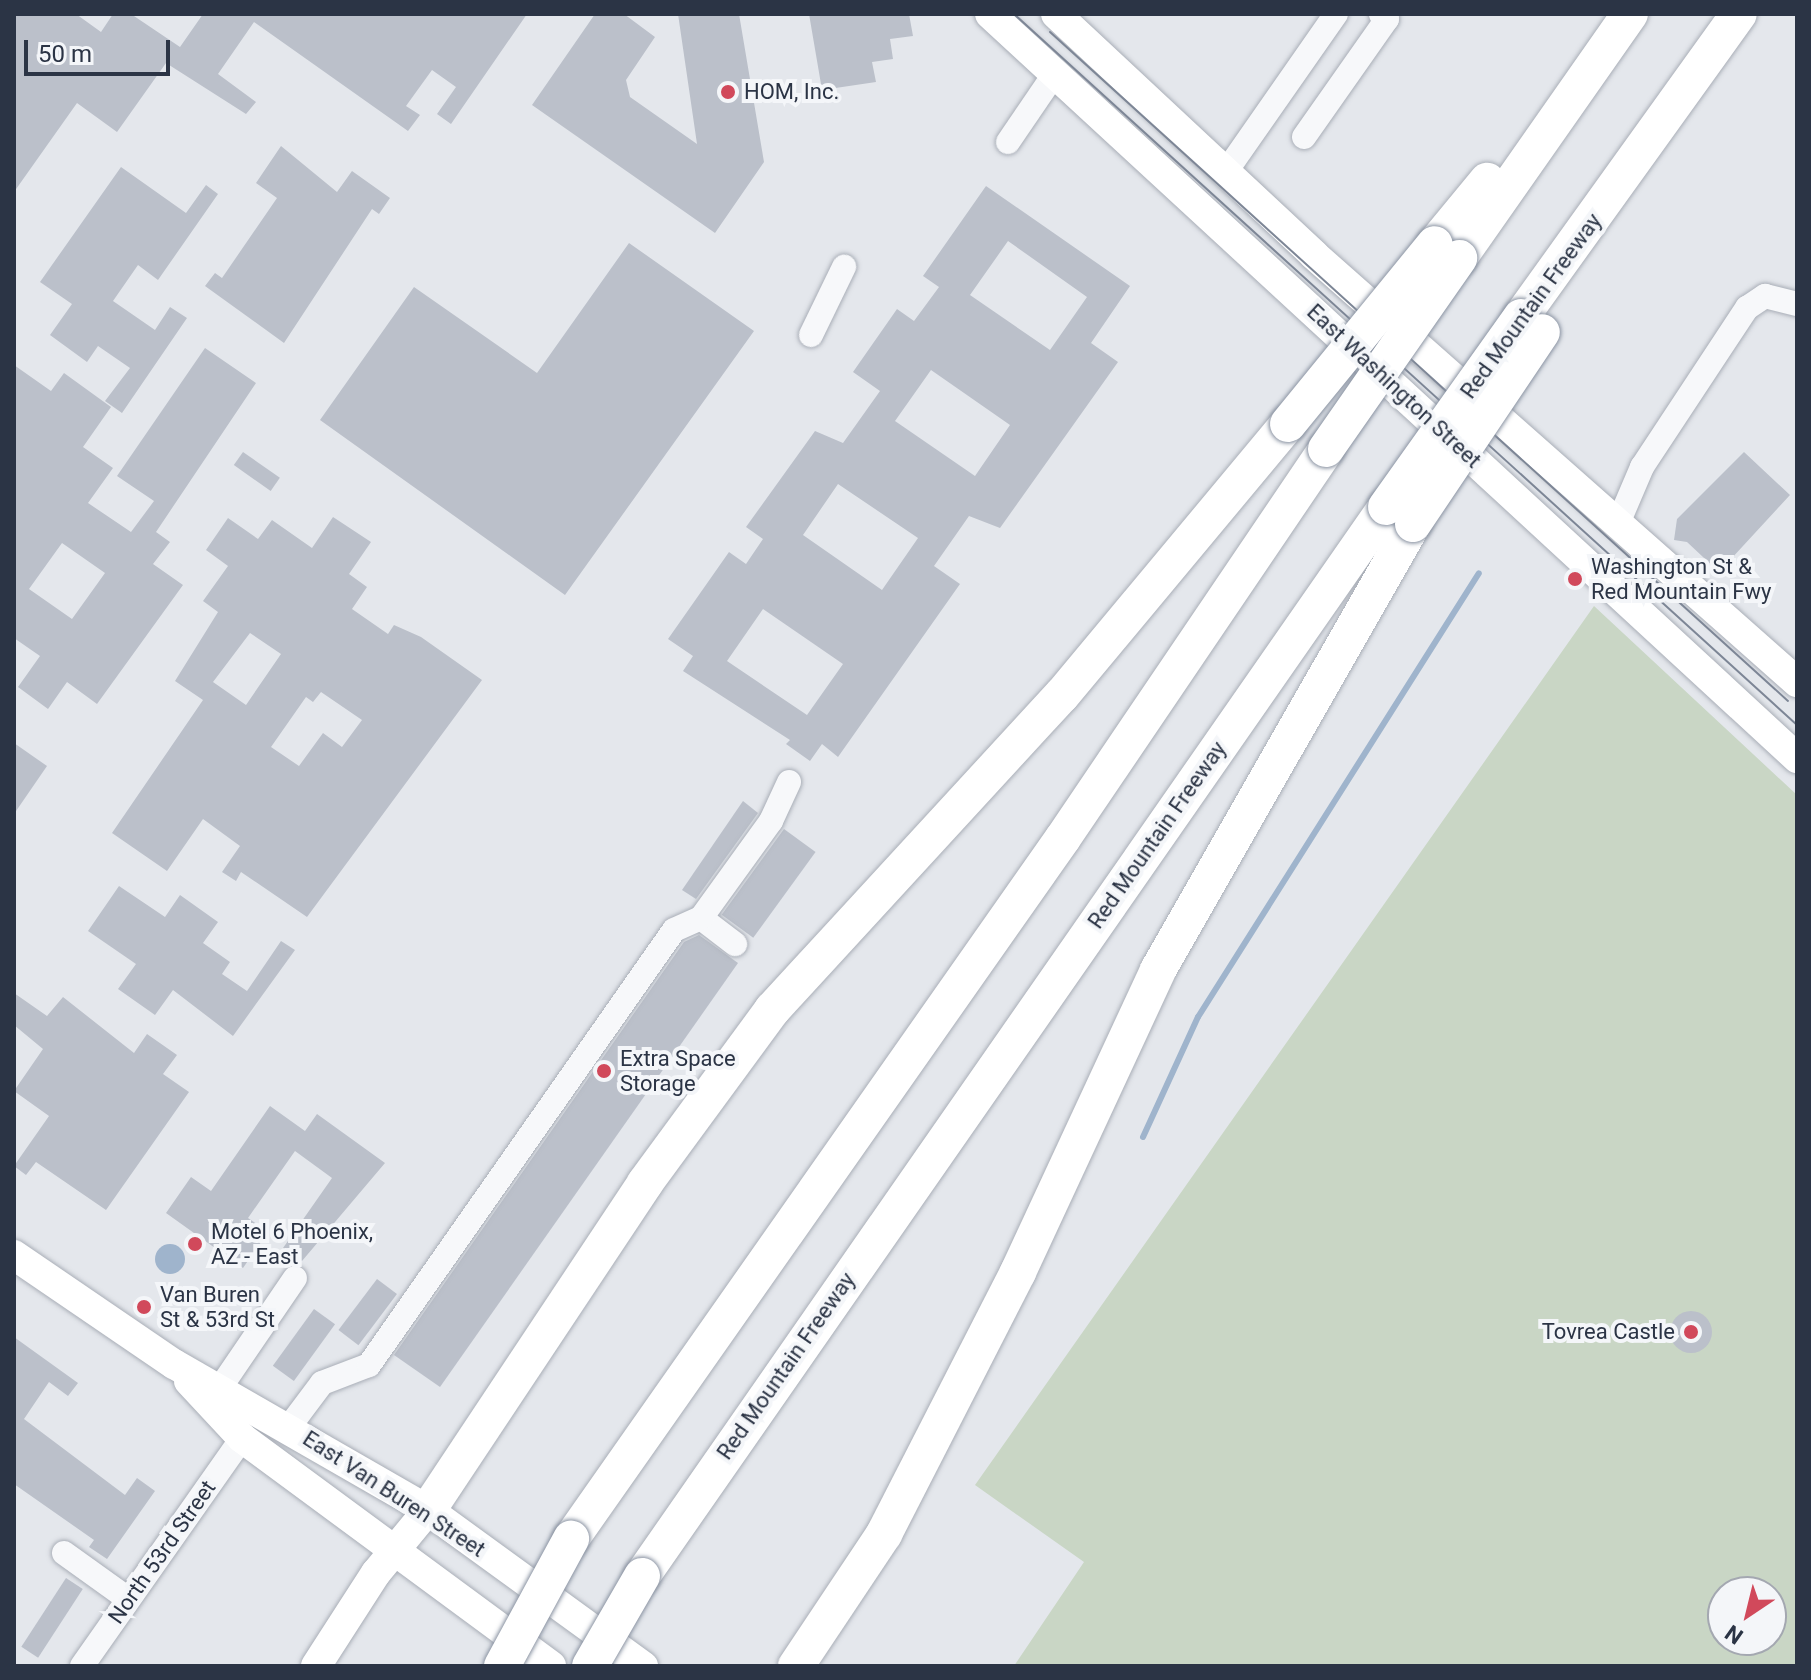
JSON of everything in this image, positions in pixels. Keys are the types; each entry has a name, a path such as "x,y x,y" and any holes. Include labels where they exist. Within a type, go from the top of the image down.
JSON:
{"highway":[{"path":"428,1510 645,1183 772,1010 1062,695 1288,424 1447,251 1597,62 1630,14"},
{"name":"Red Mountain Freeway","path":"590,1666 642,1576 1400,516 1531,324 1608,202 1739,14"},
{"path":"502,1666 571,1539 1063,838 1326,449 1447,251"},
{"path":"796,1666 892,1520 1018,1272 1158,970 1400,516"}],"main road":[{"name":"East Washington Street","path":"990,14 1797,758"},
{"name":"East Washington Street","path":"1065,17 1225,173 1797,682"},
{"name":"East Van Buren Street","path":"14,1255 174,1364 289,1427 379,1487 428,1510 643,1666"},
{"name":"East Van Buren Street","path":"174,1364 242,1438 551,1666"},
{"path":"316,1666 392,1551 428,1510"}],"street":[{"path":"1225,173 1336,14"},
{"path":"1304,137 1387,19 1381,14"},
{"path":"1008,142 1055,73"},
{"path":"811,335 844,267"},
{"path":"1619,521 1642,467 1747,308 1765,296 1797,304"},
{"path":"289,1427 322,1383 369,1365 674,930 701,918 771,821 789,782"},
{"path":"701,918 735,944"},
{"path":"220,1388 295,1278"},
{"name":"North 53rd Street","path":"82,1666 242,1438"},
{"path":"64,1553 128,1599"}],"green space":[{"path":"1594,606 1797,795 1797,1666 1014,1666 1084,1562 975,1485"}],"water":[{"path":"170,1244 181,1248 185,1259 181,1270 170,1274 159,1270 155,1259 159,1248"}],"building":[{"path":"14,14 76,14 101,32 113,14 131,14 180,47 203,14 527,14 451,124 437,114 456,87 432,70 406,106 420,115 408,131 254,22 218,74 256,102 246,114 166,63 117,132 77,103 14,192"},
{"path":"595,14 624,14 655,37 626,80 630,97 697,144 678,14 739,14 764,162 715,233 532,105"},
{"path":"809,14 909,14 913,36 890,39 893,59 872,62 876,82 822,90"},
{"path":"281,146 337,192 352,171 390,198 379,214 372,209 284,343 205,286 215,273 222,278 277,198 256,183"},
{"path":"121,167 186,213 206,185 218,194 158,280 138,265 113,301 155,330 170,307 187,318 122,413 105,401 130,368 98,346 87,362 50,335 72,304 40,282"},
{"path":"986,186 1130,286 1091,343 1118,362 1000,528 969,516 934,566 960,584 838,757 822,744 810,761 786,744 790,740 683,671 693,656 668,639 729,552 746,564 763,539 746,527 815,431 843,443 880,391 853,372 897,309 914,321 939,287 923,276","holes":["1008,241 1087,297 1050,350 970,295","931,370 1010,425 975,476 895,421","838,484 918,538 882,590 803,535","763,609 843,664 807,715 727,661"]},
{"path":"629,243 754,331 565,595 320,420 414,287 537,373"},
{"path":"205,348 256,383 156,532 170,542 153,564 183,585 97,704 67,682 48,709 18,687 40,656 14,638 14,365 51,391 64,373 111,407 83,447 113,468 88,503 131,532 154,501 117,476","holes":["62,543 105,573 72,619 29,589"]},
{"path":"243,452 280,478 271,491 234,465"},
{"path":"1744,452 1790,495 1719,572 1687,542 1674,540 1677,519"},
{"path":"333,517 371,542 349,574 367,587 352,609 388,634 394,625 421,637 482,680 307,917 241,872 236,881 222,872 240,846 203,819 167,871 112,833 203,700 175,681 218,612 203,601 228,566 206,550 228,518 258,539 272,520 312,548","holes":["250,633 281,654 246,705 213,682","321,692 362,720 342,747 323,733 299,766 271,747 306,697 313,702"]},
{"path":"14,743 47,766 14,814"},
{"path":"743,801 758,813 696,899 682,890"},
{"path":"784,829 816,852 753,938 722,915"},
{"path":"119,886 165,917 180,895 218,922 203,943 230,962 222,974 247,991 281,941 295,950 233,1036 173,990 155,1015 118,989 136,964 88,931"},
{"path":"699,935 738,963 440,1387 394,1355 684,942"},
{"path":"14,993 47,1016 63,997 134,1053 147,1034 177,1055 163,1074 189,1092 106,1210 36,1162 26,1175 14,1166 49,1116 14,1091 43,1049 14,1025"},
{"path":"270,1106 305,1131 317,1114 385,1163 302,1261 283,1248 332,1178 295,1151 248,1218 268,1232 243,1268 166,1213 191,1177 211,1191"},
{"path":"377,1279 397,1294 358,1345 338,1330"},
{"path":"314,1309 335,1324 294,1381 273,1366"},
{"name":"Tovrea Castle","path":"1691,1311 1706,1317 1712,1332 1706,1347 1691,1353 1676,1347 1670,1332 1676,1317"},
{"path":"14,1337 78,1383 68,1396 49,1382 24,1419 125,1495 137,1478 155,1491 107,1559 89,1547 94,1540 14,1484"},
{"path":"66,1578 83,1589 38,1658 21,1647"}],"waterway":[{"path":"1143,1137 1198,1017 1479,573"}],"tram line":[{"path":"1014,14 1797,725"},
{"path":"1050,32 1788,701"}],"place":[{"name":"HOM, Inc.","path":"728,92"},
{"name":"Washington St & Red Mountain Fwy","path":"1575,579"},
{"name":"Extra Space Storage","path":"604,1071"},
{"name":"Motel 6 Phoenix, AZ - East","path":"195,1244"},
{"name":"Van Buren St & 53rd St","path":"144,1307"},
{"name":"Tovrea Castle","path":"1691,1332"}]}
